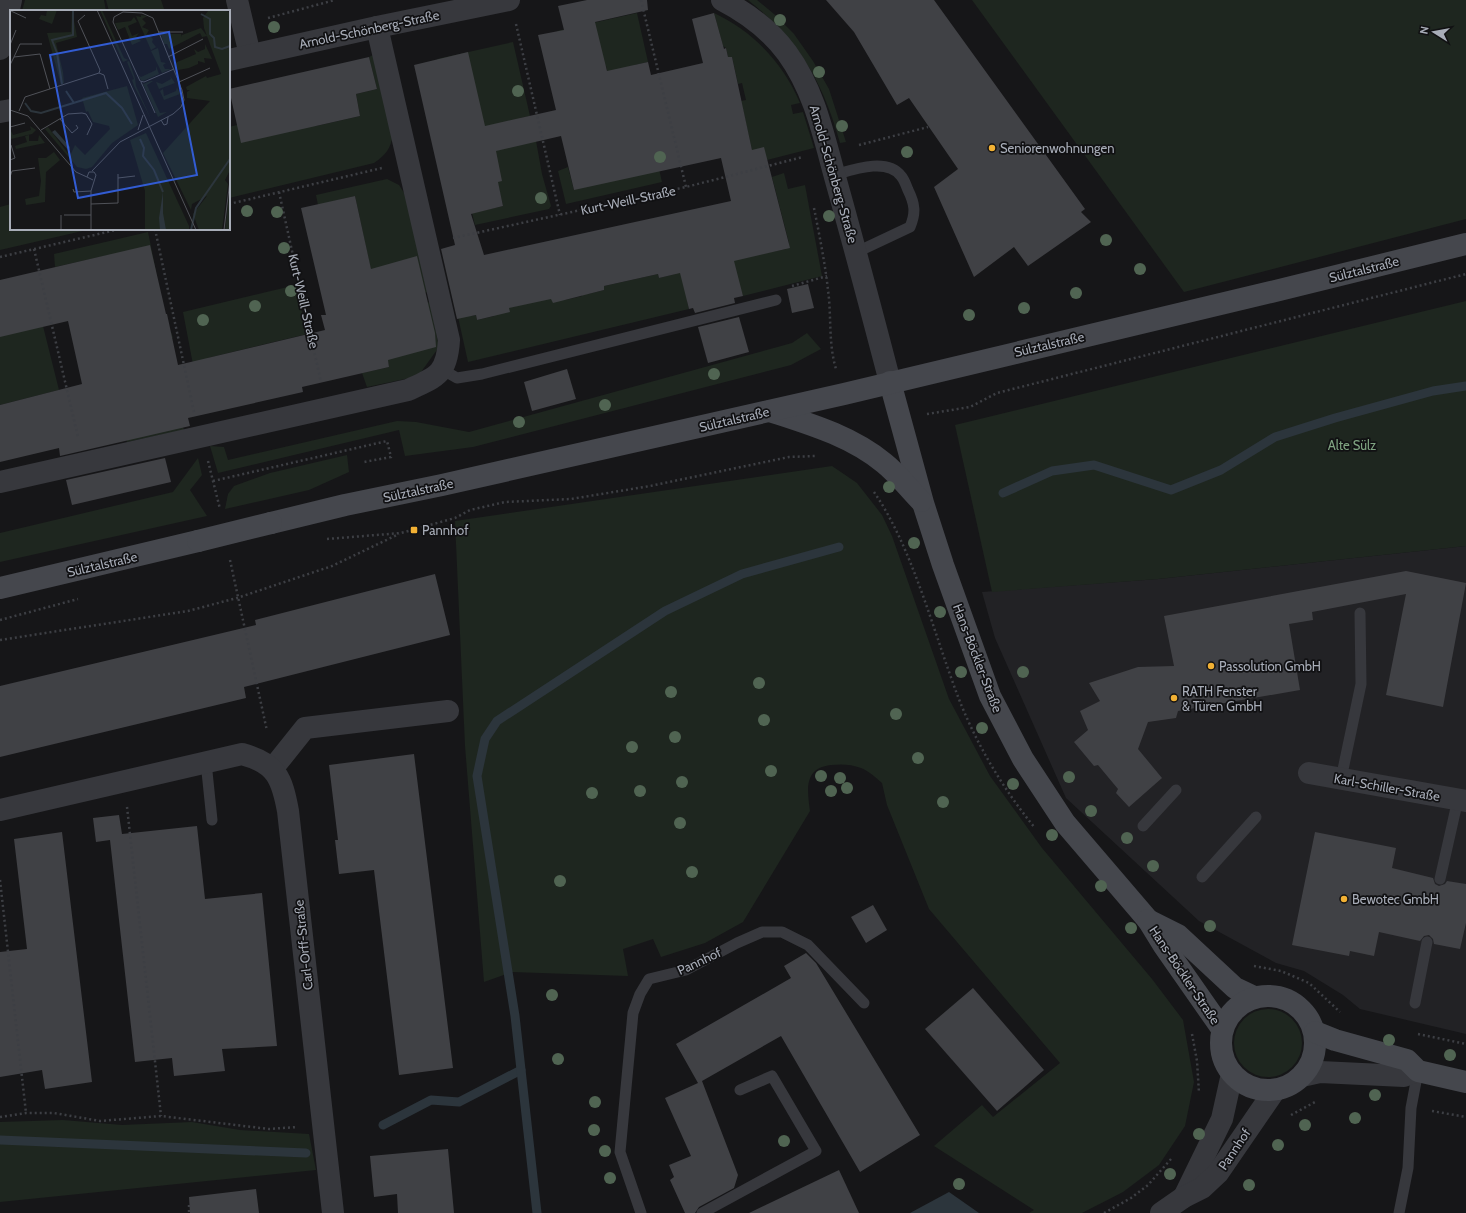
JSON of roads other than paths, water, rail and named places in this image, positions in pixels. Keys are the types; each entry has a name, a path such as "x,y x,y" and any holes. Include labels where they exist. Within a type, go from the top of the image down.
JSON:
{"street":[{"path":"0,49 11,0"},
{"path":"237,0 250,55"},
{"name":"Arnold-Schönberg-Straße","path":"722,0 742,10 768,31 787,53 803,79 818,115 857,252 890,382"},
{"name":"Arnold-Schönberg-Straße","path":"230,60 377,27 512,10"},
{"path":"0,482 202,436 328,410 408,390 438,374 448,357 449,340 377,27"},
{"path":"0,112 10,110"},
{"name":"Sülztalstraße","path":"0,588 345,504 442,486 769,411 1271,292 1466,244"},
{"name":"Hans-Böckler-Straße","path":"890,382 923,504 943,565 990,696 1023,759 1065,823 1148,920 1164,946 1222,1029"},
{"path":"769,411 851,440 885,463 923,504"},
{"path":"0,810 124,780 242,754 259,758 273,768 305,728 448,711"},
{"name":"Carl-Orff-Straße","path":"273,768 283,788 288,812 334,1213"},
{"name":"Karl-Schiller-Straße","path":"1309,773 1462,800"},
{"name":"Hans-Böckler-Straße","path":"1148,920 1178,935 1235,988 1254,997"},
{"path":"1270,995 1286,998 1299,1006 1309,1018 1315,1032 1316,1048 1311,1063 1302,1076 1290,1085 1275,1090 1259,1089 1244,1084 1232,1074 1224,1060 1221,1045 1222,1029 1234,1009 1254,997 1270,995"},
{"path":"1315,1032 1335,1040 1407,1060 1418,1071 1466,1082"},
{"path":"1302,1076 1320,1072 1404,1076 1418,1071"},
{"name":"Pannhof","path":"1184,1197 1222,1119 1232,1074"},
{"name":"Pannhof","path":"1161,1213 1184,1197 1202,1188 1218,1173 1275,1090"}],"lane":[{"path":"834,175 870,166 888,168 901,175 910,194 916,214 910,228 857,252"},
{"path":"438,374 457,378 482,374 776,300"},
{"path":"1341,778 1360,684 1360,613"},
{"path":"206,762 212,820"},
{"path":"1144,826 1176,790"},
{"path":"1440,879 1462,800"},
{"path":"1202,877 1256,817"},
{"name":"Pannhof","path":"641,1213 620,1152 633,1013 640,994 649,979 686,970 737,943 762,932 782,932 808,945 864,1003"},
{"path":"1415,1003 1427,942"},
{"path":"1399,1213 1408,1168 1411,1108 1418,1071"},
{"path":"702,1213 816,1151 772,1076 740,1090"}],"waterway":[{"name":"Alte Sülz","path":"1003,493 1052,471 1094,465 1171,490 1221,470 1275,437 1335,418 1433,391 1466,386"},
{"path":"537,1213 515,1016 477,776 485,739 497,721 665,611 742,574 839,547"},
{"path":"383,1125 431,1100 459,1102 521,1070"},
{"path":"0,1140 306,1153"}],"place":[{"name":"Seniorenwohnungen","path":"992,148"},
{"name":"Pannhof","path":"414,530"},
{"name":"Passolution GmbH","path":"1211,666"},
{"name":"RATH Fenster & Türen GmbH","path":"1174,698"},
{"name":"Bewotec GmbH","path":"1344,899"}]}
